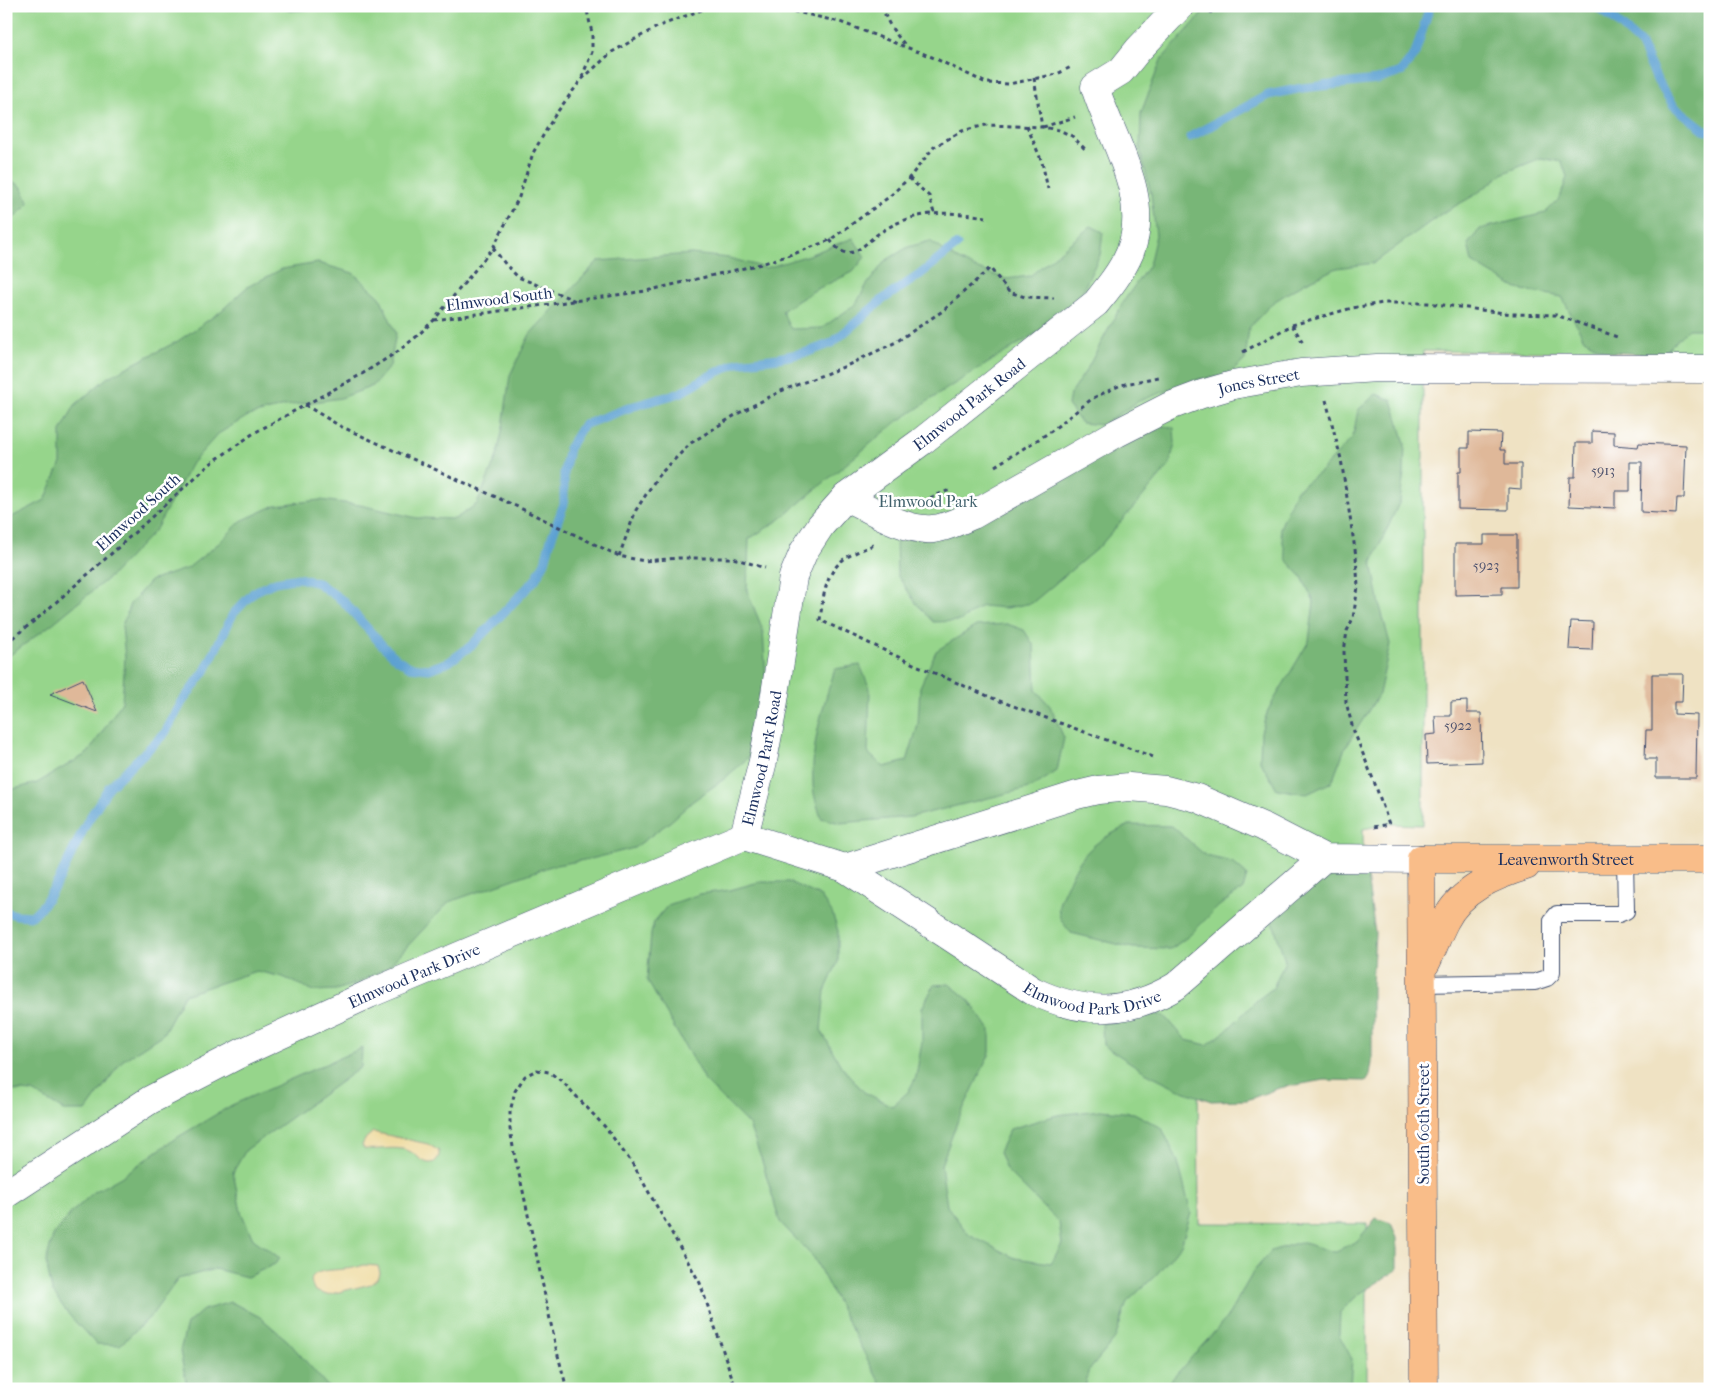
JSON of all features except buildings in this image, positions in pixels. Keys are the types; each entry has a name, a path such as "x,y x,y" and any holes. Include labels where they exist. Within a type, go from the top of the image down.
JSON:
{"main road":[{"name":"Leavenworth Street","path":"1422,859 1710,859"},
{"name":"South 60th Street","path":"1422,859 1424,1389"},
{"path":"1422,979 1445,919 1463,898 1475,887 1492,878 1548,859"}],"street":[{"name":"Elmwood Park Road","path":"744,836 763,760 793,577 804,551 821,525 846,497 921,442 1096,303 1118,276 1130,251 1137,212 1128,173 1095,87 1121,71 1138,50 1180,6"},
{"name":"Jones Street","path":"846,497 894,521 911,527 932,530 973,515 1117,433 1170,406 1233,385 1301,373 1377,368 1710,369"},
{"path":"845,868 1076,795 1098,790 1129,787 1166,790 1197,798 1264,827 1324,858 1422,859"},
{"name":"Elmwood Park Drive","path":"6,1194 150,1100 243,1052 369,994 744,836 845,868 1033,991 1052,1000 1080,1008 1102,1010 1124,1008 1158,997 1176,986 1324,858"}],"lane":[{"path":"1422,979 1535,982 1548,978 1552,973 1552,920 1557,914 1619,914 1626,911 1625,859"}],"path":[{"path":"581,80 592,52 592,33 586,6"},
{"path":"695,6 707,8 728,6"},
{"path":"754,6 797,12 840,22 932,57 986,83 1008,84 1034,78 1042,127"},
{"path":"797,12 818,6"},
{"path":"882,6 891,28 907,48"},
{"path":"434,320 493,248 519,197 533,153 555,115 581,80 612,52 659,26 707,8"},
{"name":"Elmwood South","path":"6,643 105,560 210,464 254,433 362,374 397,352 434,320 577,302 646,291 761,264 830,240 889,197 909,178 934,147 962,132 986,125 1042,127 1059,130 1072,136 1091,156"},
{"path":"1027,126 1042,162 1048,189"},
{"path":"909,178 929,196 934,213"},
{"path":"830,240 842,252 851,253 861,248 881,232 901,222 934,213 957,212 986,217"},
{"path":"493,248 506,265 518,276 577,302"},
{"path":"619,556 636,510 658,476 691,444 737,414 781,390 846,366 896,342 944,310 990,268 1009,292 1025,297 1063,298"},
{"path":"1372,827 1389,824 1346,702 1344,652 1347,631 1353,618 1358,588 1356,556 1341,459 1318,372 1311,356 1292,325 1352,308 1383,303 1428,303 1512,314 1556,315 1628,340"},
{"path":"305,404 340,426 520,508 619,556 644,561 709,558"},
{"path":"825,589 820,620 909,662 997,700 1164,761"},
{"path":"567,1389 556,1348 510,1128 510,1112 514,1091 524,1076 537,1070 549,1072 563,1082 606,1128 634,1166 700,1283 736,1389"}],"green space":[{"name":"Elmwood Park","path":"6,6 1710,6 1710,353 1423,351 1423,825 1389,824 1363,829 1366,1066 1198,1066 1199,1223 1367,1224 1367,1389 6,1389"},
{"path":"280,6 343,6 290,11"},
{"path":"1209,6 1710,6 1710,329 1688,329 1662,355 1607,352 1584,339 1562,297 1517,289 1472,262 1468,244 1480,229 1545,213 1560,198 1567,177 1562,162 1541,158 1504,173 1475,195 1441,214 1374,263 1337,268 1304,283 1272,303 1249,328 1245,360 1227,376 1199,379 1139,401 1102,425 1081,423 1068,405 1070,394 1087,369 1123,302 1149,265 1156,235 1151,194 1140,150 1141,113 1161,60"},
{"path":"6,178 21,186 29,203 12,220 6,222"},
{"path":"1091,226 1103,232 1100,255 1077,302 1035,334 894,424 779,520 749,539 747,591 763,630 766,680 750,756 724,779 634,848 595,858 551,866 449,902 387,968 357,983 336,990 314,991 283,977 256,971 184,995 163,1034 122,1061 86,1111 65,1111 33,1092 6,1090 6,791 37,783 88,753 122,702 125,658 122,626 130,604 150,581 188,568 219,543 241,521 276,505 320,500 360,505 417,518 455,519 477,504 497,456 510,375 530,334 598,261 691,254 729,258 766,268 806,256 853,238 865,257 853,272 815,290 782,311 791,329 822,328 856,304 866,286 885,261 908,247 930,241 955,258 975,268 1006,279 1030,276"},
{"path":"318,263 353,273 380,297 396,333 390,366 373,386 341,398 285,406 248,416 218,434 192,463 156,529 112,575 52,624 6,658 6,520 45,500 61,463 61,431 75,405 108,377 178,341 220,312 247,287 282,269"},
{"path":"1376,394 1392,400 1405,443 1404,473 1400,501 1372,562 1380,606 1390,644 1379,694 1345,748 1332,782 1307,794 1277,789 1260,761 1261,732 1268,710 1309,641 1314,602 1302,577 1287,561 1280,528 1296,490 1320,472 1353,437 1358,410"},
{"path":"1164,426 1174,428 1175,443 1169,466 1100,546 1032,603 1006,608 982,606 960,621 933,622 916,603 897,575 896,536 1066,471"},
{"path":"1007,624 1024,630 1034,646 1036,690 1050,706 1064,738 1057,771 1033,787 911,817 840,823 821,818 813,788 814,754 822,711 835,669 860,665 870,689 868,753 884,767 907,761 918,725 920,687 936,651 976,626"},
{"path":"1129,825 1172,826 1206,856 1232,862 1247,875 1243,889 1219,906 1190,935 1171,949 1133,948 1071,933 1060,916 1059,906 1062,895 1085,855 1098,842"},
{"path":"1362,863 1367,877 1375,933 1372,984 1372,1063 1370,1075 1366,1081 1325,1080 1279,1088 1247,1100 1211,1101 1183,1091 1145,1072 1103,1045 1102,1024 1138,1011 1165,1016 1186,1040 1207,1045 1226,1031 1256,1001 1273,988 1285,961 1272,919 1284,880"},
{"path":"759,882 789,882 820,896 832,913 838,931 838,962 825,991 821,1030 841,1066 864,1092 892,1106 908,1092 916,1077 922,1042 922,1008 934,985 949,984 969,1000 990,1030 990,1053 958,1120 941,1165 947,1206 969,1235 1015,1258 1051,1263 1062,1244 1059,1222 1006,1170 999,1152 1010,1129 1057,1115 1100,1110 1134,1113 1162,1128 1178,1162 1191,1213 1181,1245 1156,1275 1127,1302 1115,1339 1088,1372 1085,1389 883,1389 814,1258 780,1222 749,1125 705,1081 647,980 651,934 654,922 668,905 700,894 730,890"},
{"path":"362,1048 361,1067 246,1150 233,1172 241,1212 253,1239 280,1258 275,1264 247,1277 215,1269 178,1279 151,1316 120,1345 96,1344 69,1315 52,1291 46,1262 53,1236 71,1213 94,1192 121,1177 173,1140 232,1105"},
{"path":"1376,1218 1391,1223 1397,1238 1397,1270 1359,1294 1340,1312 1339,1335 1352,1359 1350,1385 1345,1389 1163,1389 1226,1319 1254,1271 1271,1251 1300,1242 1334,1252 1357,1241"},
{"path":"231,1302 260,1317 288,1341 330,1389 190,1389 187,1387 180,1351 187,1324 203,1310"}],"sand":[{"path":"373,1132 428,1144 439,1151 439,1156 436,1161 430,1163 424,1162 412,1152 404,1149 364,1149 362,1145"},
{"path":"364,1265 378,1266 379,1277 371,1284 327,1295 315,1291 312,1278 315,1274"}],"waterway":[{"path":"1190,137 1268,95 1302,88 1377,80 1401,72 1415,54 1430,6"},
{"path":"1596,6 1640,43 1658,82 1674,106 1706,131"},
{"path":"6,912 32,916 43,905 59,880 87,822 109,787 165,733 182,702 205,671 233,614 254,592 275,582 299,578 318,583 343,601 382,645 397,659 410,667 429,669 449,662 472,645 535,580 545,562 564,504 564,473 569,448 583,425 634,406 680,393 705,378 737,363 808,352 832,343 882,300 918,276 957,245"}]}
